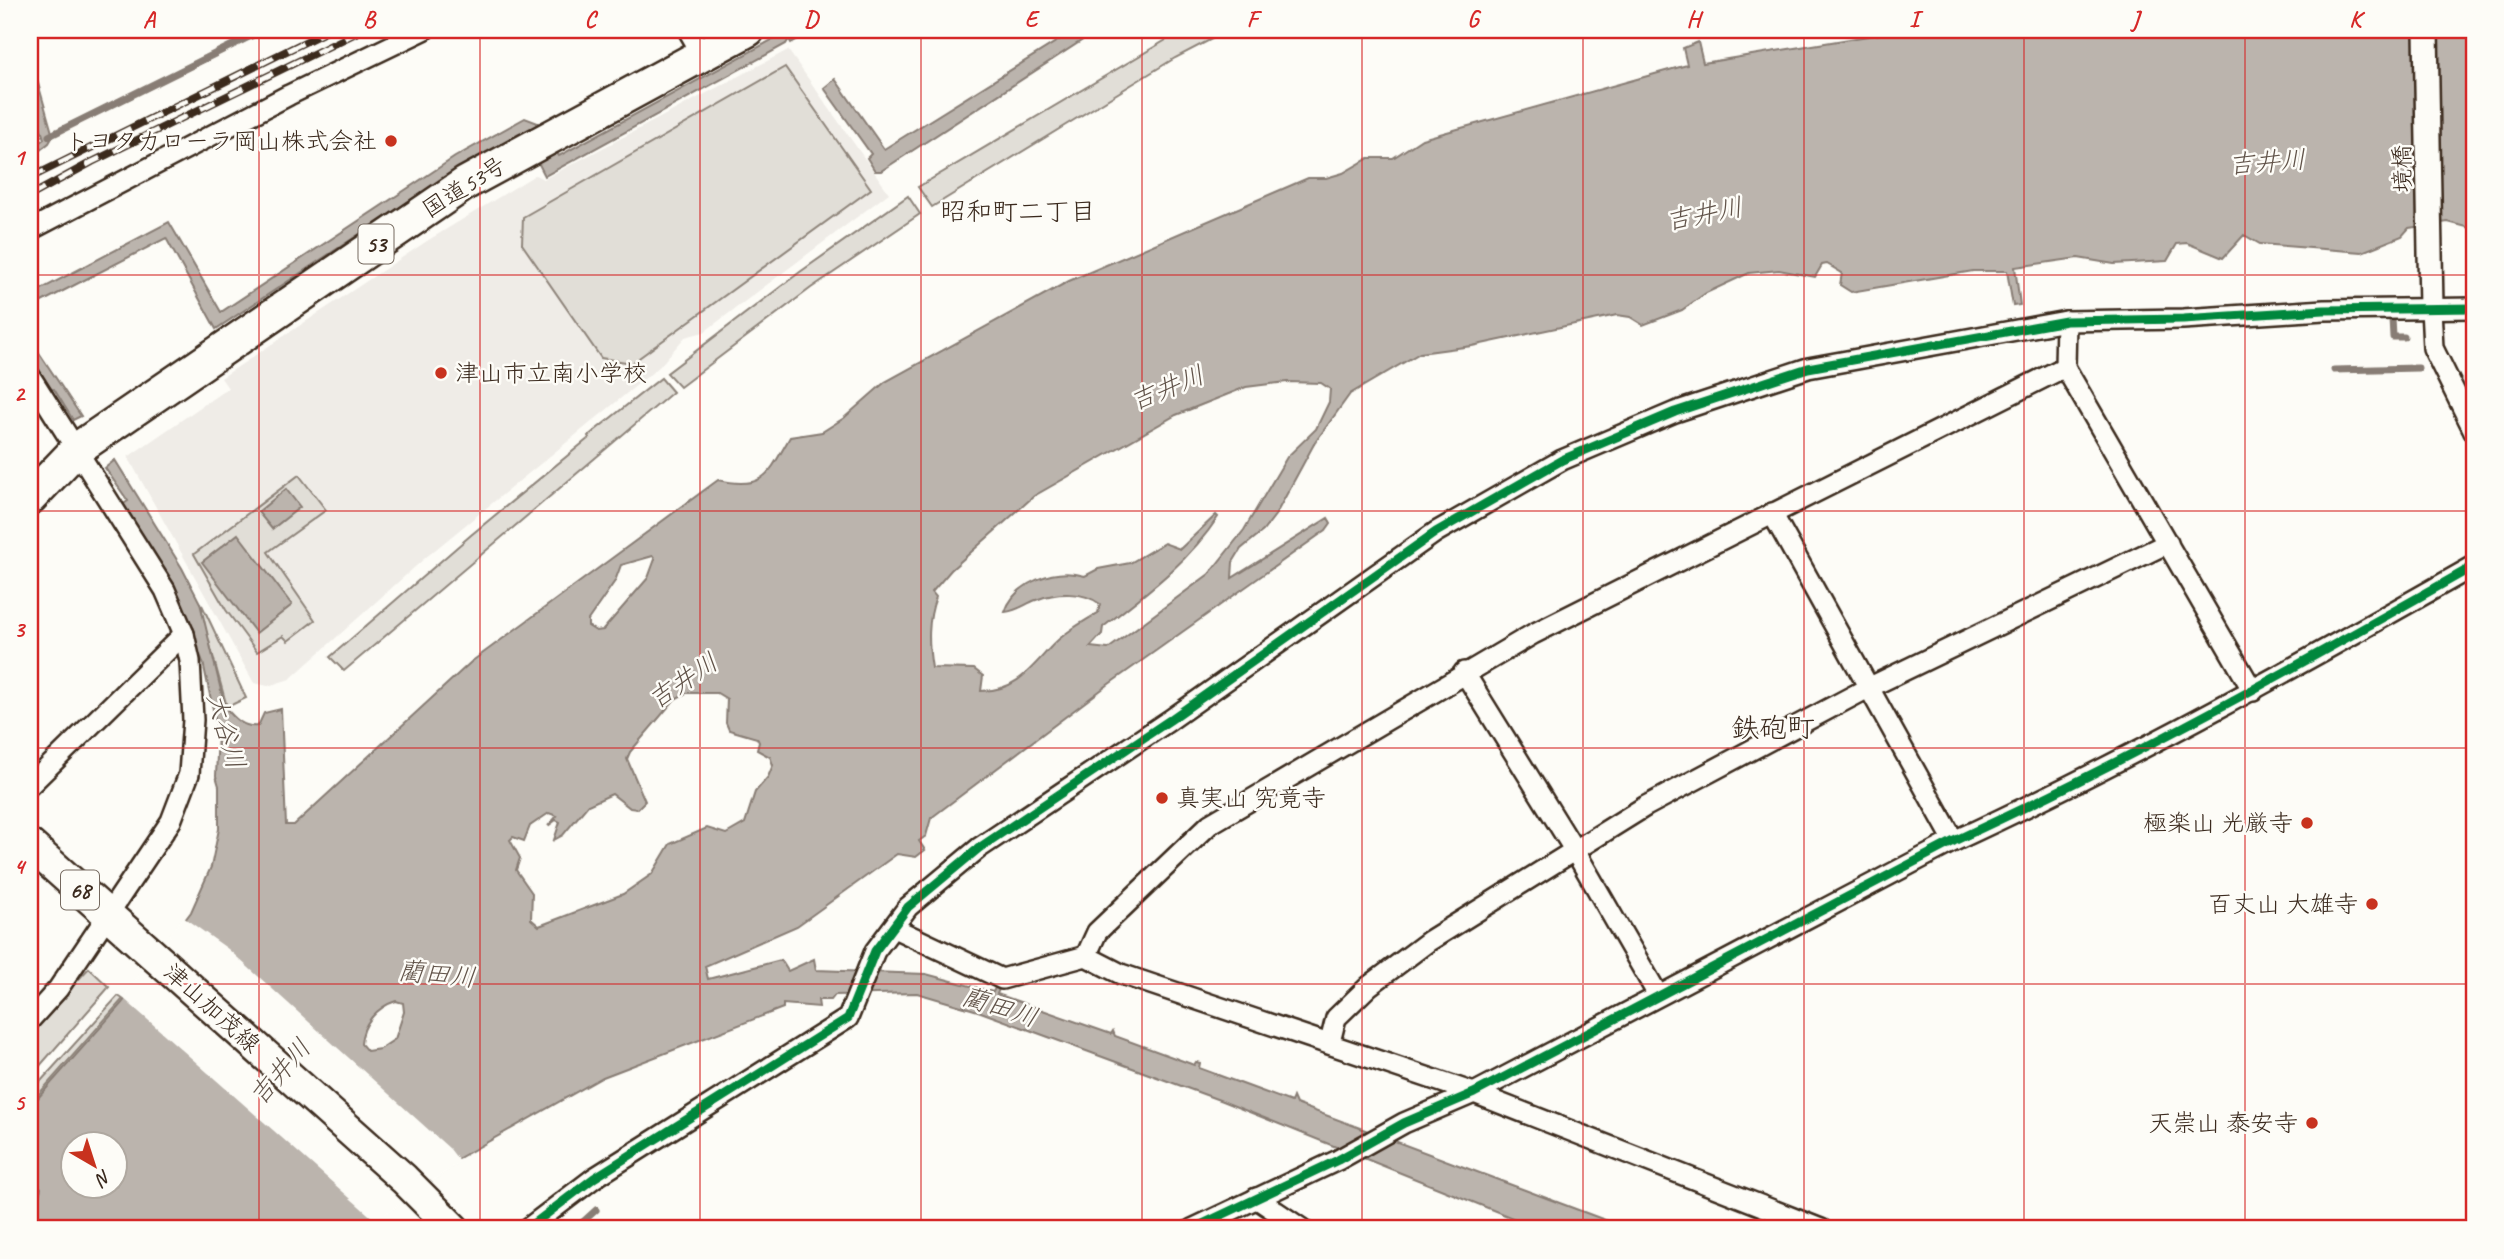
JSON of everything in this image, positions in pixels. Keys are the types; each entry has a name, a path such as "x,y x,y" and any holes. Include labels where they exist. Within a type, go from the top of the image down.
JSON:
{"highway":[{"name":"国道53号","path":"30,498 76,449 466,183 695,42 748,30"}],"main road":[{"name":"津山加茂線","path":"30,845 404,1179 454,1229"}],"street":[{"path":"30,230 277,101 424,30"},
{"name":"境橋","path":"2426,30 2431,308"},
{"path":"2431,308 2433,348 2474,431"},
{"path":"527,1229 594,1178 848,1018 875,951 908,907 927,888 979,848 1170,720 1436,533 1562,460 1675,412 1808,368 2066,321 2474,308"},
{"path":"2066,321 2065,367 2253,691"},
{"path":"1086,956 1097,932 1210,824 1464,672 1772,513 2065,367"},
{"path":"30,376 165,590 184,634 190,661 193,720 189,774 171,821 58,989 30,1020"},
{"path":"1772,513 1954,841"},
{"path":"1330,1042 1336,1018 1369,986 1429,941 1718,765 1868,688 2168,543"},
{"path":"1192,1229 1338,1160 1404,1123 1474,1093 1954,841 2033,804 2253,691 2474,566"},
{"path":"30,785 184,634"},
{"path":"1464,672 1575,851 1658,995"},
{"path":"894,928 1002,979 1086,956 1121,974 1330,1042 1474,1093 1821,1229"},
{"path":"1256,1198 1302,1229"}],"shaded area":[{"path":"1183,30 1229,30 1175,58 932,207 918,187"},
{"name":"津山市立南小学校","path":"788,50 889,193 704,332 685,337 659,367 425,558 290,679 268,686 254,683 128,457 228,388 221,378 427,241 535,175 544,179"},
{"path":"785,67 871,189 632,363 601,358 522,244 523,217"},
{"path":"908,196 920,214 811,288 680,387 667,373 800,272"},
{"path":"661,378 673,392 344,671 330,657 471,535 589,438 588,436"},
{"path":"299,475 326,510 268,552 315,620 288,641 283,636 257,652 226,610 194,554"},
{"path":"202,605 246,698 227,707 202,616"},
{"path":"89,968 109,987 30,1077 30,1032"},
{"path":"118,996 123,999 30,1104 30,1093"}],"water":[{"path":"790,30 800,30 804,36 791,43 789,39 786,44 545,176 523,133 519,134 420,194 216,329 166,238 30,308 30,295 169,222 221,312 455,157 525,118 538,123 559,156"},
{"path":"1075,30 1098,30 881,171 875,171 867,158 871,154 824,88 835,79 884,149"},
{"path":"1883,30 2474,30 2474,229 2448,222 2409,228 2402,236 2362,252 2260,244 2244,235 2223,258 2187,243 2177,244 2167,261 2114,264 2078,258 2015,267 2020,305 2013,306 2007,271 1973,271 1851,292 1840,285 1842,273 1827,264 1822,265 1815,277 1779,270 1749,273 1706,293 1682,310 1643,325 1630,317 1617,315 1472,346 1420,353 1350,394 1314,444 1276,514 1263,531 1241,549 1233,562 1232,578 1328,518 1331,523 1326,530 1109,684 931,818 926,836 919,841 925,850 916,857 897,854 797,926 705,966 708,979 781,960 788,971 814,959 816,970 926,974 993,992 995,988 999,989 997,994 1111,1034 1113,1031 1115,1036 1194,1065 1196,1062 1200,1063 1199,1068 1291,1102 1293,1097 1296,1104 1629,1229 1540,1229 1222,1101 978,1011 917,993 835,995 831,1000 818,1000 819,1007 783,1004 783,1008 603,1077 461,1157 357,1229 30,1229 30,1205 38,1200 41,1188 35,1181 30,1183 30,1107 122,1003 191,912 211,867 219,829 219,786 216,776 218,733 203,662 188,626 122,505 128,501 105,468 115,460 182,568 200,603 225,707 239,721 253,726 258,726 264,713 281,709 286,825 294,825 471,662 718,480 734,483 756,481 764,476 777,460 790,437 822,432 844,418 885,382 1069,281 1308,178 1326,178 1343,173 1369,158 1393,158 1422,139 1687,65 1683,48 1698,42 1703,63 1880,34","holes":["1287,382 1321,383 1330,389 1329,402 1316,429 1287,457 1244,530 1209,574 1108,649 1090,647 1102,634 1103,627 1180,563 1206,534 1218,517 1216,515 1180,549 1164,543 1130,563 1098,569 1085,576 1049,576 1038,579 1018,592 1005,612 1044,597 1061,594 1086,597 1100,604 1098,613 1060,638 1012,684 981,691 983,676 974,669 932,668 929,632 936,597 932,592 951,570 1034,496 1176,415 1246,387","653,556 655,559 648,578 603,630 596,631 588,626 588,620 615,581 621,565","686,693 717,693 727,699 726,723 729,730 757,738 757,750 770,757 773,765 768,777 755,792 745,823 726,834 707,828 670,844 652,874 623,894 539,926 531,919 532,893 516,870 520,858 510,840 513,837 524,841 530,826 549,813 557,816 548,826 556,820 560,822 554,840 563,835 588,805 612,794 630,808 637,809 645,801 627,759 675,699","396,1001 403,1003 404,1012 395,1039 380,1049 367,1051 361,1044 364,1030 372,1017"]},
{"path":"30,55 53,136 49,143 30,158 30,149 44,139 30,92"},
{"path":"30,339 81,416 73,420 54,389 47,390 30,362"},
{"path":"286,489 300,507 272,529 258,512"},
{"path":"238,534 292,605 256,633 202,562"}],"pier":[{"path":"183,917 228,949 450,1149 460,1162 376,1221 122,997"}],"waterway":[{"path":"49,136 263,30"},
{"path":"2392,318 2393,337 2404,337"},
{"path":"2334,370 2418,368"},
{"path":"575,1229 596,1210"}],"railway":[{"path":"30,178 329,30"},
{"path":"30,196 92,162 362,30"}],"cycle path":[{"path":"527,1229 594,1178 848,1018 875,951 908,907 979,848 1170,720 1436,532 1562,460 1675,412 1808,368 2066,321 2183,319 2324,310 2474,308"},
{"path":"1192,1229 1338,1160 1404,1123 1474,1093 1954,841 2152,744 2474,566"}],"place":[{"name":"トヨタカローラ岡山株式会社","path":"391,141"},
{"name":"津山市立南小学校","path":"441,373"},
{"name":"真実山 究竟寺","path":"1162,798"},
{"name":"極楽山 光厳寺","path":"2307,823"},
{"name":"百丈山 大雄寺","path":"2372,904"},
{"name":"天崇山 泰安寺","path":"2312,1123"}],"district":[{"name":"昭和町二丁目","path":"1018,211"},
{"name":"鉄砲町","path":"1773,727"}],"water label":[{"name":"吉井川","path":"2267,162"},
{"name":"吉井川","path":"1704,214"},
{"name":"吉井川","path":"1167,388"},
{"name":"吉井川","path":"683,681"},
{"name":"大谷川","path":"226,731"},
{"name":"藺田川","path":"437,974"},
{"name":"藺田川","path":"1000,1007"},
{"name":"吉井川","path":"280,1072"}]}
